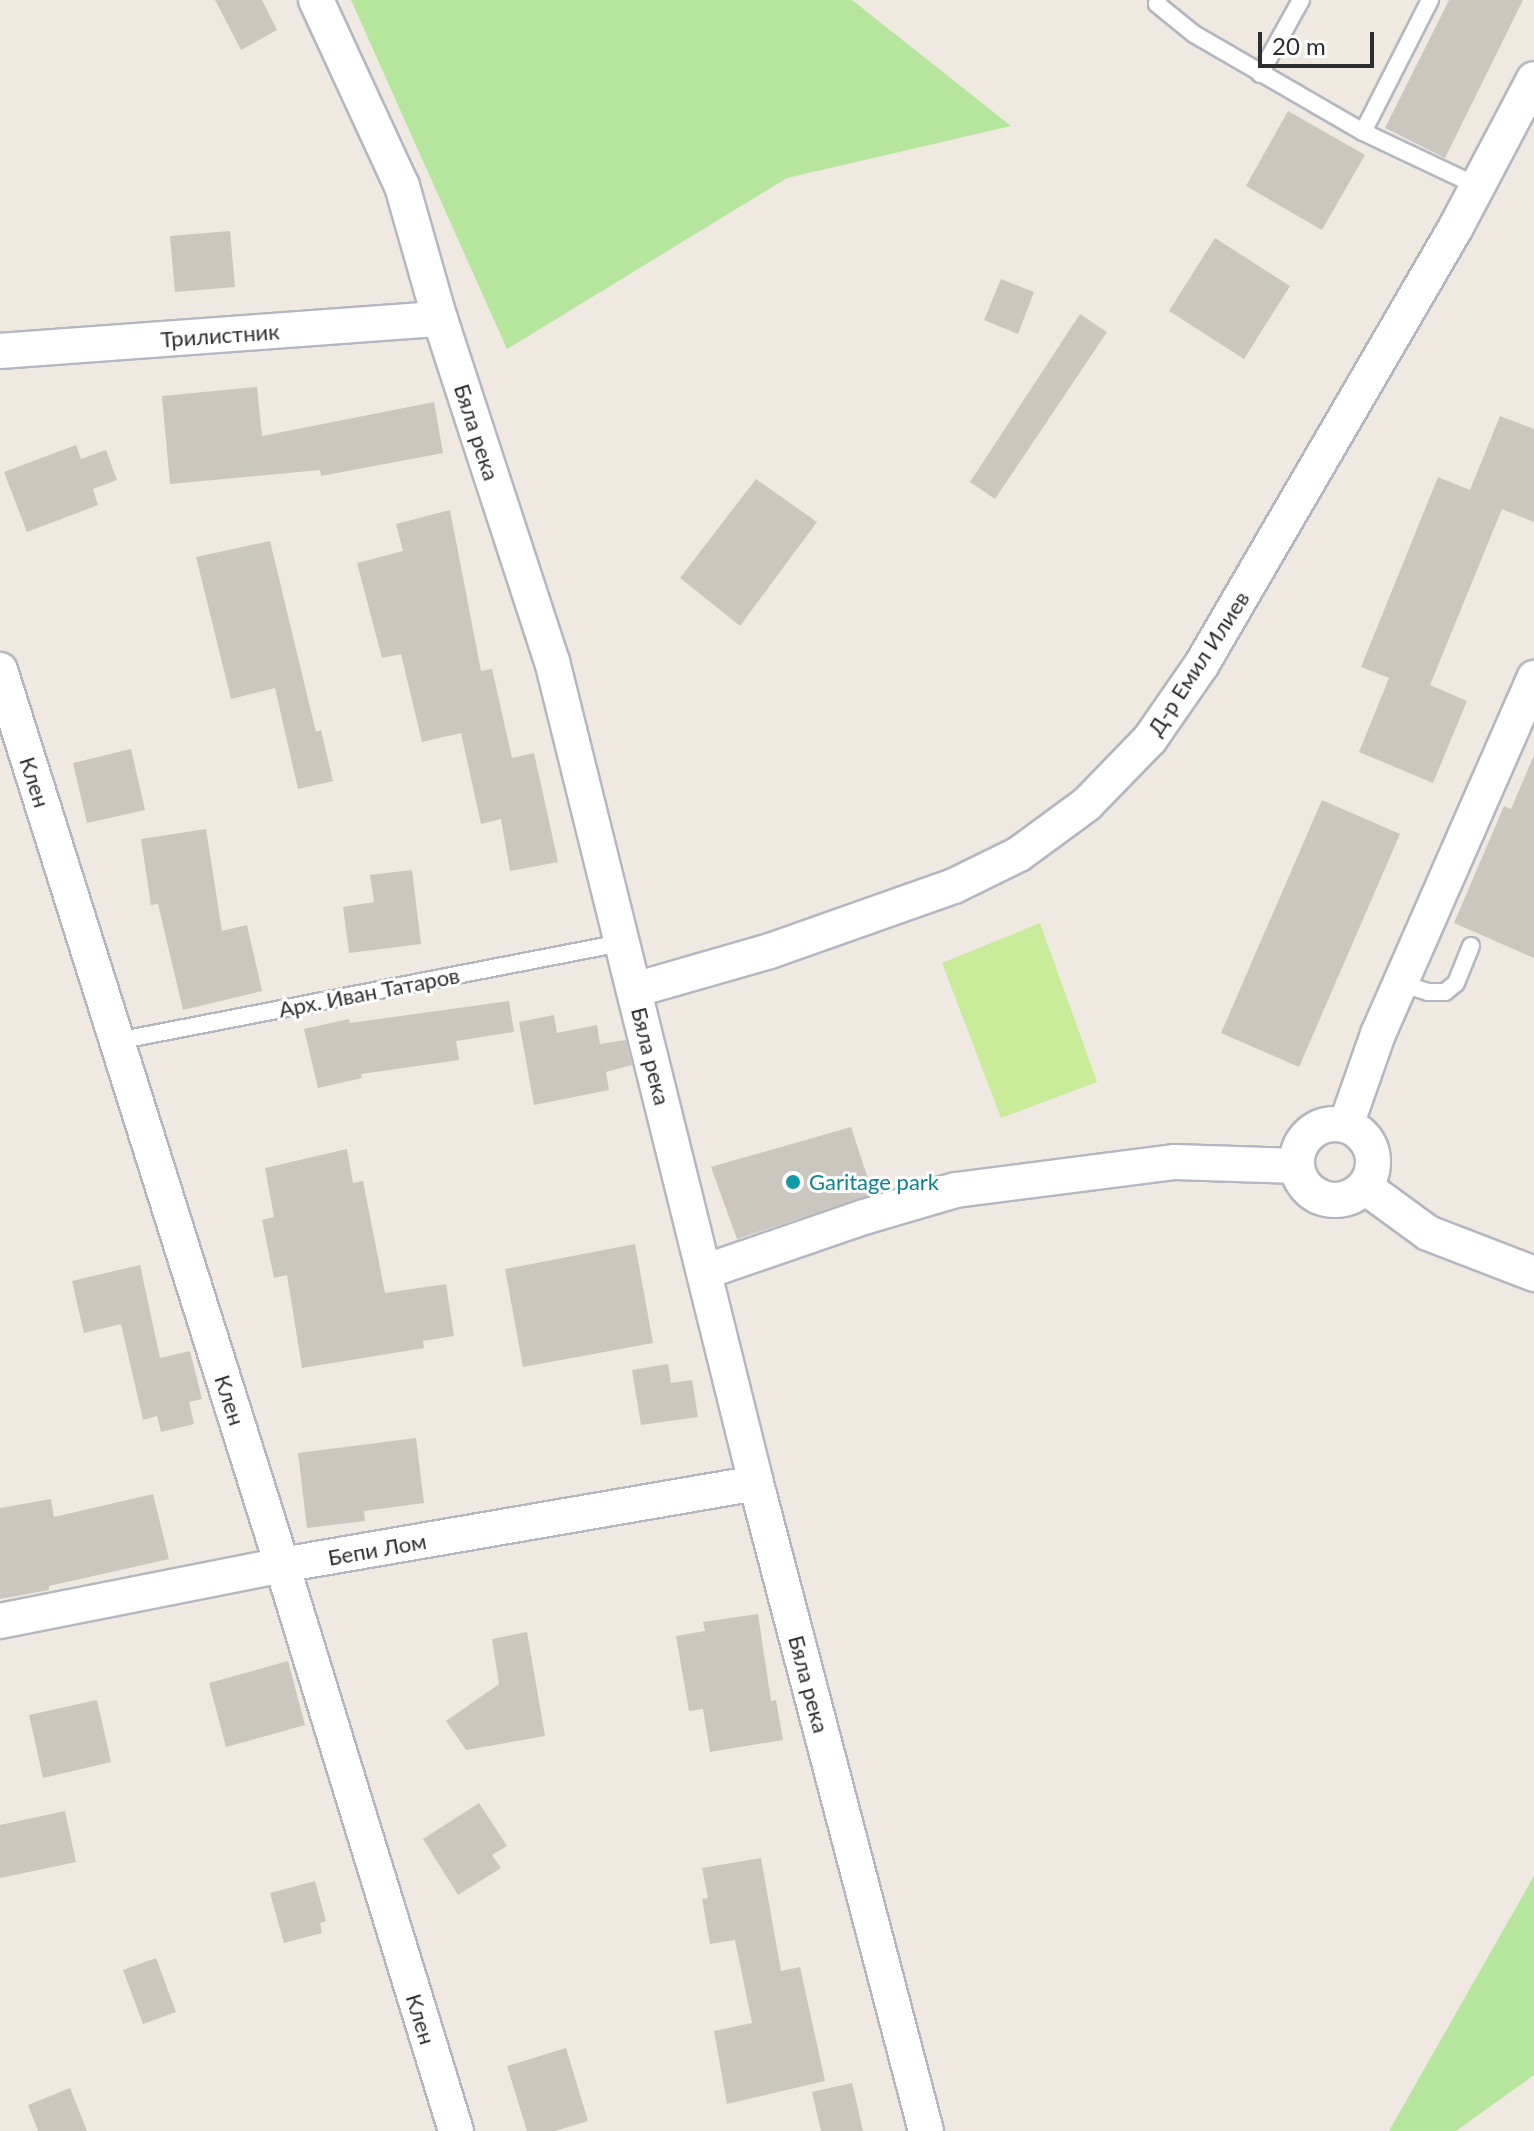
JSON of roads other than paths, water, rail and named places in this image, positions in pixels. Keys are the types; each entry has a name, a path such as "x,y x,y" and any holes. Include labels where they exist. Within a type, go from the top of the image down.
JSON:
{"street":[{"name":"Бяла река","path":"316,0 402,186 440,319 552,661 756,1483 926,2131"},
{"name":"Д-р Емил Илиев","path":"634,990 770,951 954,886 1019,854 1087,804 1150,739 1202,664 1477,186 1534,79"},
{"name":"Трилистник","path":"0,351 440,319"},
{"name":"Клен","path":"0,670 282,1565 456,2131"},
{"path":"1346,1125 1400,983 1534,678"},
{"path":"1346,1125 1369,1144 1373,1158 1365,1187 1339,1201 1324,1199 1301,1181 1297,1166 1298,1151 1305,1138 1317,1128 1346,1125"},
{"path":"704,1272 864,1217 956,1190 1175,1162 1297,1166"},
{"path":"1365,1187 1428,1233 1534,1273"},
{"name":"Бепи Лом","path":"0,1621 282,1565 756,1483"}],"lane":[{"path":"1158,0 1157,4 1194,34 1260,74 1363,132 1477,186"},
{"path":"1260,74 1301,0"},
{"path":"1363,132 1430,0"},
{"name":"Арх. Иван Татаров","path":"117,1041 621,943"},
{"path":"1400,983 1428,992 1445,992 1456,983 1471,946"}],"place":[{"name":"Garitage park","path":"793,1182"}]}
